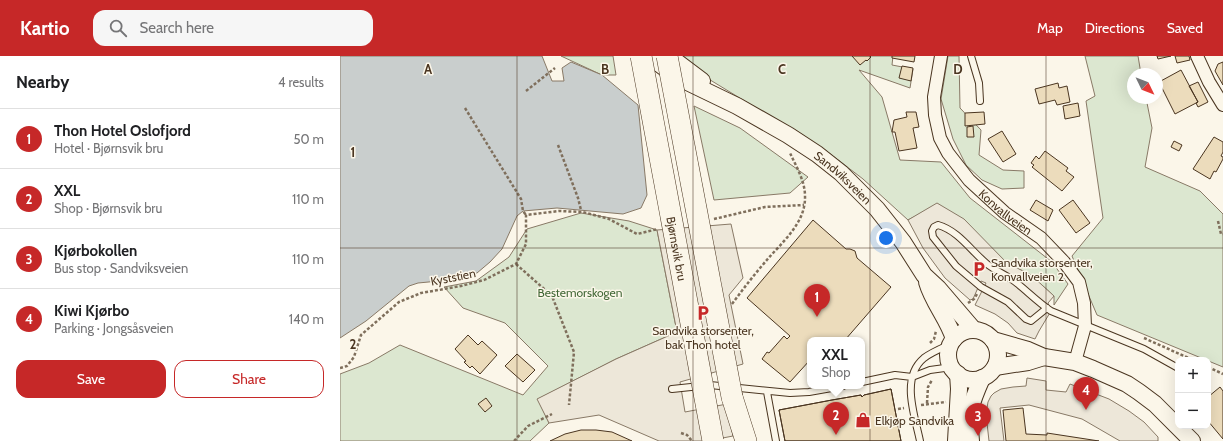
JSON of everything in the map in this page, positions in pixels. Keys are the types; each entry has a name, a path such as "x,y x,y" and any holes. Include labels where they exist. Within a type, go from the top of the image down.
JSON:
{"highway":[{"name":"Bjørnsvik bru","path":"641,56 712,441"},
{"path":"668,56 732,397 738,441"},
{"path":"732,397 746,441"}],"main road":[{"name":"Sandviksveien","path":"650,56 677,77 737,106 802,144 841,173 859,190 887,221 903,242 924,275 938,288 974,330"},
{"name":"Sandviksveien","path":"668,56 737,106"},
{"name":"Sandviksveien","path":"924,275 930,294 950,330 953,341"},
{"path":"956,441 959,389 955,370 949,358 953,341 963,332 974,330 985,333 994,340 1028,350 1044,357 1075,362 1109,375 1139,392 1164,412 1192,441"},
{"path":"955,370 970,379 982,378 987,375 995,367 998,353 994,340"},
{"path":"995,367 1028,362 1044,357"},
{"path":"971,441 969,411 973,397 982,378"}],"street":[{"name":"Konvallveien","path":"941,56 934,97 935,116 940,138 948,153 969,180 1005,213 1041,238 1064,262 1079,282 1084,303 1085,326 1075,362"},
{"path":"1197,56 1208,82 1223,105"}],"lane":[{"path":"970,56 979,83 980,101"},
{"path":"1047,308 1031,321 1026,319 1008,302 982,287 956,266 933,237 932,231 934,227 938,225 942,226 956,234 987,264 1017,284 1047,308 1085,326 1144,349 1175,366"},
{"path":"920,441 911,390 912,377 916,367 924,358 953,341"},
{"path":"865,381 895,375 912,377 930,370 955,370"},
{"path":"672,390 682,387 710,385 790,394 826,389"},
{"path":"767,392 776,441"}],"path":[{"path":"526,91 555,68"},
{"path":"465,108 522,199 523,211 526,215 526,244 516,264 552,296 574,352 569,405"},
{"path":"558,146 578,198 581,210"},
{"path":"729,308 802,216 805,196 804,184 788,149 794,153"},
{"path":"719,218 764,207 804,205"},
{"path":"526,215 559,211 583,212 610,219 637,234 653,230"},
{"path":"1218,221 1221,234 1223,234"},
{"name":"Kyststien","path":"340,368 347,366 354,357 361,336 399,302 421,293 461,286 484,280 516,264"},
{"path":"963,306 974,299 982,287"},
{"path":"927,346 934,339 936,334 935,325"},
{"path":"1211,368 1223,374"},
{"path":"927,403 929,384 933,379 938,379"},
{"path":"898,409 927,403 950,402"},
{"path":"514,441 528,426 552,414"},
{"path":"681,433 687,435 692,441"}],"green space":[{"path":"561,56 613,56 616,75 602,75"},
{"path":"682,56 893,56 892,65 913,69 910,88 859,70 882,97 900,160 941,162 970,198 1052,262 1068,284 1054,305 1054,296 1031,275 1007,263 987,244 938,204 908,220 863,179 825,150 684,64"},
{"path":"948,56 959,56 960,108 981,130 979,155 1003,170 1024,171 1024,188 1002,189 982,180 966,165 953,139 941,99"},
{"path":"1085,56 1138,56 1140,68 1127,68 1127,104 1147,104 1152,128 1145,167 1200,191 1223,214 1223,367 1211,362 1211,357 1199,357 1097,315 1072,256 1103,218 1086,101 1095,96"},
{"path":"694,106 740,128 808,177 790,193 714,200"},
{"name":"Bestemorskogen","path":"581,213 629,221 657,230 677,332 616,359 538,399 549,423 530,441 340,441 340,374 369,363 400,345 523,395 548,366 505,323 463,308 444,287 476,281 509,257 527,229"}],"shaded area":[{"path":"340,56 542,56 552,81 564,81 562,68 571,62 602,75 638,105 647,195 641,208 623,214 557,208 523,211 517,216 502,249 477,273 460,279 418,283 409,286 366,321 340,338"},
{"name":"Sandvika storsenter, Konvallveien 2","path":"937,203 964,219 1007,263 1031,275 1054,296 1048,303 1051,311 1035,339 1017,333 1008,323 995,314 975,305 986,283 981,281 973,299 970,300 945,278 923,248 908,220"},
{"name":"Sandvika storsenter, bak Thon hotel","path":"731,224 743,278 729,295 743,364 680,382 685,412 727,404 733,436 707,441 659,441 599,415 549,423 537,399 616,359 677,332 657,230"},
{"path":"1027,378 1046,381 1046,390 1066,392 1070,384 1109,399 1144,422 1158,437 1158,441 1120,441 1082,419 1029,405 1000,408 1004,441 989,441 986,414 988,402 991,396 1001,389 1026,386"}],"building":[{"path":"852,56 870,56 871,57 860,65"},
{"path":"892,56 915,56 914,62 892,58"},
{"path":"1157,56 1171,56 1158,59"},
{"path":"1175,56 1189,56 1190,60 1177,63"},
{"path":"1223,62 1223,85 1215,71 1218,64"},
{"path":"902,66 913,68 911,81 899,78"},
{"path":"1181,70 1198,102 1175,114 1163,90 1163,80"},
{"path":"1198,82 1208,102 1198,107 1196,103 1198,102 1189,86"},
{"path":"1058,83 1059,88 1067,86 1070,102 1057,105 1055,100 1039,104 1035,89"},
{"path":"1078,103 1080,116 1065,119 1063,106"},
{"path":"906,112 916,112 919,127 913,128 917,148 899,151 895,132 892,132 894,120 907,117"},
{"path":"984,112 985,124 965,126 965,113"},
{"path":"973,126 974,137 967,137 967,127"},
{"path":"1002,131 1016,154 1003,162 988,139"},
{"path":"1214,137 1223,142 1223,152 1221,156 1223,159 1216,172 1214,171 1210,179 1193,169"},
{"path":"1174,141 1182,145 1179,151 1171,147"},
{"path":"1045,151 1068,168 1066,171 1074,177 1062,191 1032,167 1034,165 1031,163 1036,156 1039,159"},
{"path":"1036,200 1053,210 1048,221 1030,210"},
{"path":"1073,200 1090,223 1076,233 1059,210"},
{"path":"813,220 846,249 855,251 857,258 891,287 848,337 807,337 807,363 790,382 762,359 767,352 769,353 784,336 787,339 790,336 747,298"},
{"path":"468,335 478,345 482,341 497,355 480,374 472,366 470,368 464,362 466,361 455,349"},
{"path":"517,354 535,370 523,382 505,366"},
{"path":"1220,387 1223,391 1223,439 1211,425 1211,394"},
{"path":"891,389 901,441 785,441 779,410 861,395 862,397 864,395"},
{"path":"891,389 901,441 785,441 779,410 861,395 862,397 864,395"},
{"path":"486,398 492,406 485,412 478,404"},
{"path":"1023,408 1026,434 1047,435 1047,433 1099,441 1006,441 1003,410"},
{"path":"581,430 612,432 632,441 550,441 565,434"}],"place":[{"name":"Sandvika storsenter, Konvallveien 2","path":"979,269"},
{"name":"Sandvika storsenter, bak Thon hotel","path":"703,313"},
{"name":"Thon Hotel Oslofjord","path":"817,317"},
{"name":"Kiwi Kjørbo","path":"1086,410"},
{"name":"Elkjøp Sandvika","path":"863,420"},
{"name":"XXL","path":"836,435"},
{"name":"Kjørbokollen","path":"978,436"}]}
